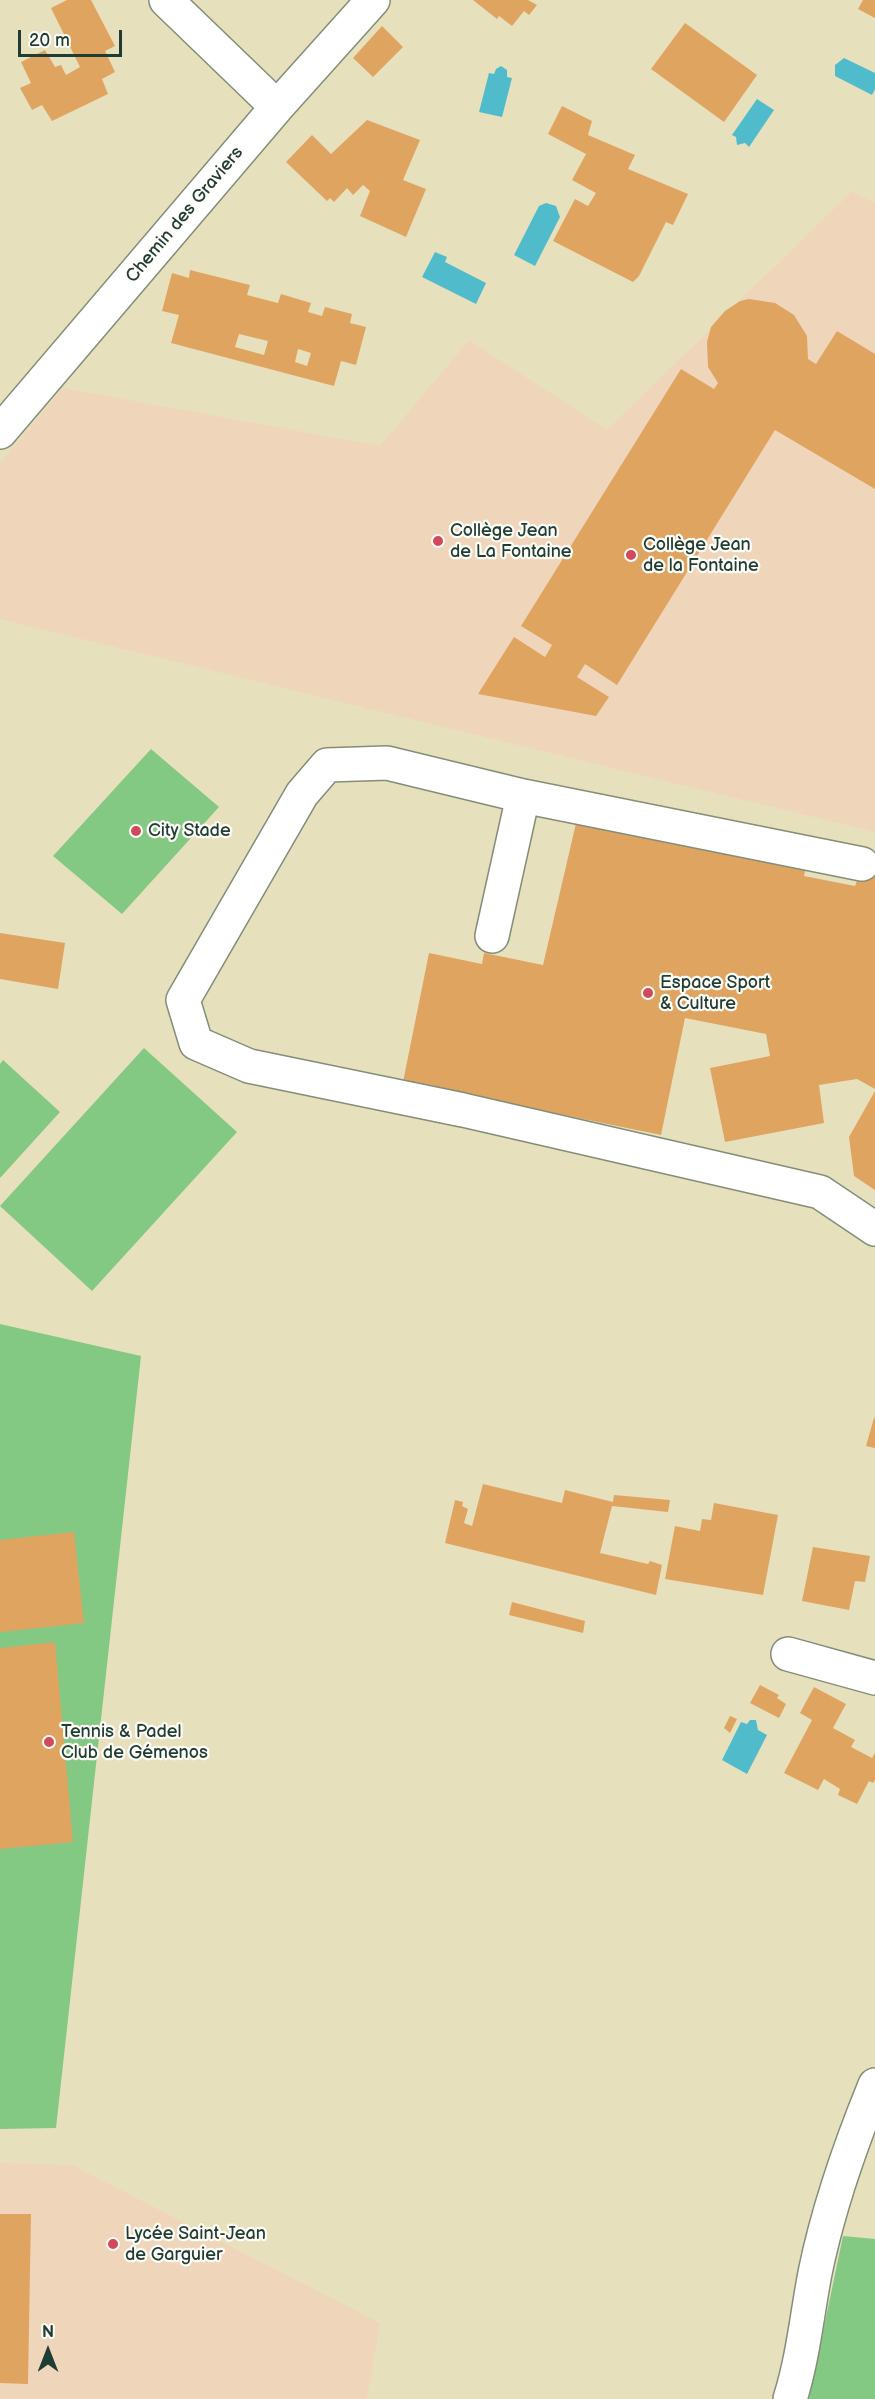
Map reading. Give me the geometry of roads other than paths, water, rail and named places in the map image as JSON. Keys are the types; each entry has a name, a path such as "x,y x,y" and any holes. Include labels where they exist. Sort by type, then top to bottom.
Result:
{"street":[{"path":"166,0 277,107"},
{"name":"Chemin des Graviers","path":"0,432 277,107 372,0"},
{"path":"862,864 523,796 387,763 327,765 302,794 183,1000 196,1043 249,1066 463,1110 820,1192 875,1229"},
{"path":"492,936 523,796"},
{"path":"788,1654 875,1678"},
{"path":"790,2399 799,2371 821,2250 848,2151 875,2085"}],"water":[{"path":"844,58 875,73 875,89 872,95 835,76 835,65"},
{"path":"501,66 507,70 507,77 512,78 502,117 479,112 489,73 494,74"},
{"path":"757,99 774,110 749,147 745,143 737,145 736,137 732,135"},
{"path":"546,203 556,206 560,217 535,266 514,255 539,206"},
{"path":"435,252 447,257 445,262 486,283 476,304 422,277"},
{"path":"750,1720 756,1720 758,1730 767,1735 747,1774 722,1760 741,1722 747,1724"}],"place":[{"name":"Collège Jean de La Fontaine","path":"438,541"},
{"name":"Collège Jean de la Fontaine","path":"631,555"},
{"name":"City Stade","path":"136,831"},
{"name":"Espace Sport & Culture","path":"648,993"},
{"name":"Tennis & Padel Club de Gémenos","path":"49,1742"},
{"name":"Lycée Saint-Jean de Garguier","path":"113,2244"}]}
